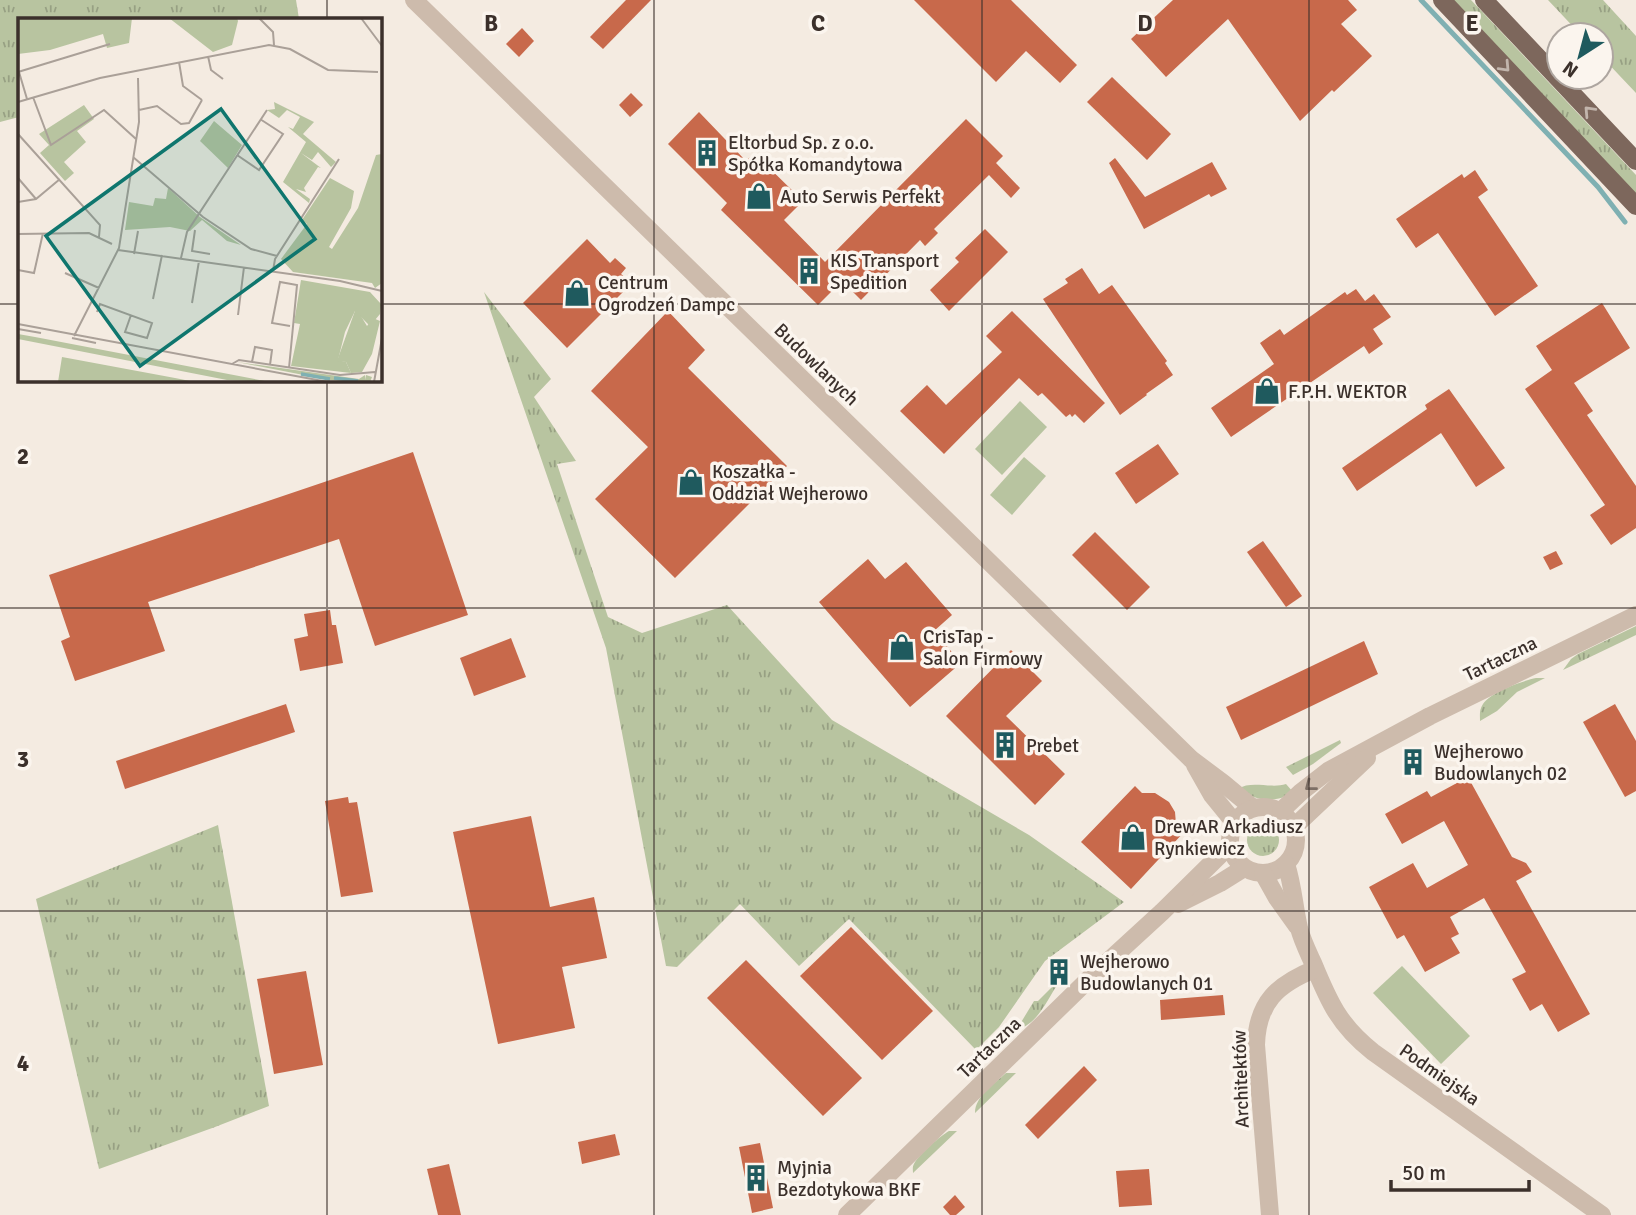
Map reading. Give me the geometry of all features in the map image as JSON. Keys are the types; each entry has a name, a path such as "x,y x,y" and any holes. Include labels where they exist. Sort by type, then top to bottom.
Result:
{"main road":[{"path":"1442,0 1636,206"},
{"path":"1484,0 1636,161"}],"street":[{"name":"Budowlanych","path":"414,0 1191,759 1253,808"},
{"name":"Tartaczna","path":"1281,811 1328,771 1458,702 1636,615"},
{"name":"Tartaczna","path":"1294,827 1385,742"},
{"name":"Budowlanych","path":"1191,759 1212,795 1234,822"},
{"path":"1267,806 1281,811 1294,827 1296,840 1293,853 1286,864 1275,871 1263,873 1244,868 1234,858 1229,846 1234,822 1242,813 1253,808 1267,806"},
{"name":"Tartaczna","path":"847,1215 1229,846"},
{"name":"Podmiejska","path":"1286,864 1299,929 1333,1009 1346,1028 1383,1060 1602,1215"},
{"name":"Tartaczna","path":"1162,912 1244,868"},
{"name":"Podmiejska","path":"1263,873 1299,929"},
{"name":"Architektów","path":"1270,1215 1256,1031 1259,1017 1274,992 1294,978 1315,969"}],"green space":[{"path":"0,0 296,0 299,18 18,18 18,117 0,122"},
{"path":"1452,0 1471,0 1545,78 1545,91 1557,91 1636,175 1636,195"},
{"path":"1548,0 1603,0 1636,36 1636,93 1615,71 1615,21 1568,21"},
{"path":"484,292 551,379 534,397 576,461 557,464 608,617 642,633 727,605 832,720 1029,835 1124,902 1045,961 999,1027 976,1050 849,919 799,966 740,904 677,967 666,966 606,648"},
{"path":"1020,401 1047,427 1002,475 975,449"},
{"path":"1024,457 1046,476 1012,515 990,495"},
{"path":"1636,626 1636,635 1563,670 1578,654"},
{"path":"1536,678 1545,678 1517,692 1497,711 1480,721 1483,704 1493,695"},
{"path":"1340,740 1341,743 1313,764 1293,775 1286,767"},
{"path":"1286,784 1293,792 1266,800 1238,789 1249,785"},
{"path":"1263,824 1274,829 1279,840 1274,851 1263,856 1252,851 1247,840 1252,829"},
{"path":"218,825 269,1106 99,1169 36,899"},
{"path":"1402,966 1470,1036 1441,1064 1373,993"},
{"path":"1057,982 1036,1017 1017,1029 1034,1001 1038,1001"},
{"path":"1006,1073 1016,1073 975,1113 978,1101"},
{"path":"949,1131 957,1131 913,1173 913,1165 918,1158"}],"building":[{"path":"626,0 651,0 603,49 590,37"},
{"path":"914,0 1011,0 1077,65 1060,83 1026,51 996,82"},
{"path":"1173,0 1348,0 1357,10 1341,24 1372,56 1300,121 1228,19 1166,77 1131,39"},
{"path":"522,28 534,41 519,57 506,44"},
{"path":"1112,77 1171,134 1147,160 1087,102"},
{"path":"631,93 643,105 630,117 619,105"},
{"path":"699,112 746,161 754,153 803,201 784,220 825,262 966,119 1003,156 996,163 1020,188 1011,198 989,175 934,229 938,233 925,246 920,240 861,300 842,281 818,305 721,210 727,203 668,144"},
{"path":"1115,158 1145,197 1212,162 1227,189 1211,197 1209,194 1144,229 1109,163"},
{"path":"1475,170 1488,190 1478,197 1538,286 1495,316 1438,233 1416,248 1396,219 1462,174 1464,178"},
{"path":"985,229 1008,252 949,311 930,290 959,262 955,258"},
{"name":"Centrum Ogrodzeń Dampc","path":"587,239 610,263 615,258 626,268 621,274 632,283 567,348 523,303"},
{"path":"1082,268 1099,294 1112,285 1167,361 1165,363 1173,375 1120,415 1043,299 1068,283 1065,279"},
{"path":"1356,289 1365,301 1374,294 1391,317 1373,329 1383,344 1369,354 1364,346 1231,437 1211,408 1274,364 1260,343 1280,329 1284,335 1345,292 1347,295"},
{"path":"1602,303 1630,348 1574,383 1593,411 1587,415 1636,486 1636,528 1611,545 1590,515 1605,505 1525,389 1552,370 1536,346"},
{"name":"Koszałka - Oddział Wejherowo","path":"668,311 705,350 688,368 787,466 675,578 595,499 648,447 591,391"},
{"path":"1012,311 1105,403 1084,423 1075,414 1066,417 1042,393 1038,396 1019,378 944,454 900,411 927,385 946,405 1002,352 986,336"},
{"path":"1449,389 1505,468 1476,487 1441,433 1357,491 1342,468 1427,409 1425,405"},
{"path":"1158,444 1179,474 1136,504 1115,473"},
{"path":"413,452 468,615 375,646 339,539 148,602 165,651 75,681 61,641 70,637 49,575"},
{"path":"1095,532 1150,587 1127,610 1072,555"},
{"path":"1263,541 1302,596 1286,607 1247,552"},
{"path":"1556,551 1563,564 1550,570 1543,557"},
{"name":"CrisTap - Salon Firmowy","path":"868,559 885,579 906,562 952,615 934,631 961,663 910,707 819,602"},
{"path":"330,610 332,625 336,625 343,663 300,671 294,639 308,636 304,614"},
{"path":"511,638 526,677 474,696 460,658"},
{"path":"1364,641 1378,674 1241,740 1226,707"},
{"name":"Prebet","path":"1011,650 1042,681 1006,716 1065,774 1035,805 946,716"},
{"path":"286,704 295,732 125,789 116,761"},
{"path":"1615,704 1636,741 1636,791 1625,797 1583,722"},
{"path":"1468,777 1512,857 1526,863 1532,872 1516,881 1590,1014 1558,1032 1542,1004 1530,1011 1512,979 1526,972 1484,898 1450,917 1459,934 1451,938 1460,953 1425,972 1404,935 1397,939 1369,887 1413,863 1427,888 1468,865 1444,821 1402,844 1385,814 1427,791 1431,797"},
{"name":"DrewAR Arkadiusz Rynkiewicz","path":"1135,786 1142,793 1155,793 1169,802 1175,812 1176,824 1185,831 1131,889 1081,842"},
{"path":"348,797 349,803 357,802 373,892 341,897 325,801"},
{"path":"531,816 550,907 594,897 607,958 562,967 575,1028 498,1044 453,832"},
{"path":"851,927 933,1011 882,1060 800,976"},
{"path":"746,960 862,1078 823,1116 707,998"},
{"path":"306,971 323,1065 274,1074 257,979"},
{"path":"1223,995 1225,1015 1161,1020 1160,1000"},
{"path":"1084,1066 1097,1080 1038,1139 1025,1125"},
{"path":"615,1134 620,1155 582,1164 578,1142"},
{"name":"Myjnia Bezdotykowa BKF","path":"760,1143 773,1208 752,1213 739,1147"},
{"path":"449,1164 461,1215 438,1215 427,1169"},
{"path":"1149,1169 1152,1205 1119,1207 1116,1171"},
{"path":"955,1195 965,1207 956,1215 950,1215 943,1207"}],"waterway":[{"path":"1421,0 1598,187 1625,222"}],"place":[{"name":"Eltorbud Sp. z o.o. Spółka Komandytowa","path":"707,153"},
{"name":"Auto Serwis Perfekt","path":"759,196"},
{"name":"KIS Transport Spedition","path":"809,271"},
{"name":"Centrum Ogrodzeń Dampc","path":"577,293"},
{"name":"F.P.H. WEKTOR","path":"1267,391"},
{"name":"Koszałka - Oddział Wejherowo","path":"691,482"},
{"name":"CrisTap - Salon Firmowy","path":"902,647"},
{"name":"Prebet","path":"1005,745"},
{"name":"Wejherowo Budowlanych 02","path":"1413,762"},
{"name":"DrewAR Arkadiusz Rynkiewicz","path":"1133,837"},
{"name":"Wejherowo Budowlanych 01","path":"1059,972"},
{"name":"Myjnia Bezdotykowa BKF","path":"756,1178"}]}
